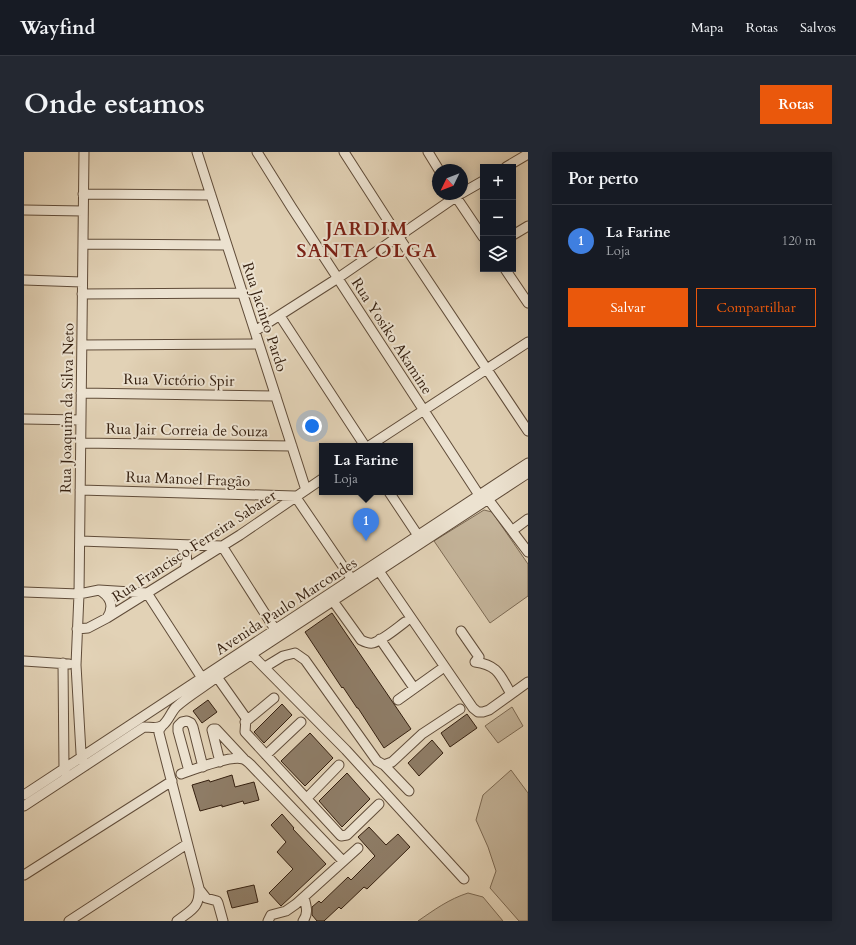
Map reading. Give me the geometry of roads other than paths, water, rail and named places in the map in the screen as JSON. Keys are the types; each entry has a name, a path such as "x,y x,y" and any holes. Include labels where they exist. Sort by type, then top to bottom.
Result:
{"street":[{"name":"Rua Joaquim da Silva Neto","path":"83,762 76,664 80,541 84,152"},
{"name":"Rua Jacinto Pardo","path":"197,152 306,490"},
{"name":"Rua Yosiko Akamine","path":"257,152 479,495"},
{"path":"344,152 528,431"},
{"path":"428,152 436,164"},
{"path":"511,164 528,154"},
{"path":"468,189 480,183"},
{"path":"83,194 211,195"},
{"path":"255,331 338,278 449,200"},
{"path":"461,200 482,236"},
{"path":"24,210 83,212"},
{"path":"516,233 528,226"},
{"path":"83,244 227,245"},
{"path":"507,272 528,303"},
{"path":"24,280 82,282"},
{"path":"82,294 242,293"},
{"path":"280,316 363,443"},
{"path":"374,443 528,342"},
{"path":"82,345 259,344"},
{"name":"Rua Victório Spir","path":"81,393 276,396"},
{"path":"24,419 81,420"},
{"name":"Rua Jair Correia de Souza","path":"81,442 292,446"},
{"name":"Avenida Paulo Marcondes","path":"83,762 156,709 202,678 333,601 354,583 379,571 479,495 528,463"},
{"name":"Avenida Paulo Marcondes","path":"24,806 66,773 83,762 144,727 158,727 166,721 177,707 278,633 420,539 528,472"},
{"name":"Rua Francisco Ferreira Sabater","path":"77,629 88,628 107,618 240,535 319,481"},
{"name":"Rua Manoel Fragão","path":"80,490 295,496"},
{"path":"390,495 420,539"},
{"path":"479,495 488,498 528,552"},
{"path":"295,496 354,583"},
{"path":"513,530 528,519"},
{"path":"80,541 180,546 222,546 278,633"},
{"path":"180,546 185,551 187,556 188,561 185,569"},
{"path":"379,571 473,708 478,712 489,710 528,682"},
{"path":"99,590 106,594 109,598 111,611 107,618"},
{"path":"24,592 79,594 99,590 147,593 202,678"},
{"path":"333,601 361,640 368,643 373,643 405,622"},
{"path":"461,631 479,657 475,662 483,663 496,669 511,694"},
{"path":"380,639 414,688"},
{"path":"265,668 283,656 295,653 305,660 377,761 384,765 409,791"},
{"path":"251,654 346,750 464,879"},
{"path":"24,660 76,664"},
{"path":"63,663 66,773"},
{"path":"398,700 440,670"},
{"path":"217,677 246,718 245,732 341,836 347,835 379,804"},
{"path":"246,722 274,698"},
{"path":"170,714 165,706 156,709 149,715 148,720 150,724 158,727 159,730 199,888 198,904 177,921"},
{"path":"384,765 392,762 422,734 460,709"},
{"path":"203,767 193,726 187,721 182,722 178,726 178,731 185,772 203,767 234,758 244,759"},
{"path":"266,755 301,722"},
{"path":"220,762 213,729 216,729 343,861"},
{"path":"307,798 339,765"},
{"name":"Avenida Paulo Marcondes","path":"24,795 66,773"},
{"path":"24,875 172,781"},
{"path":"69,921 187,844"},
{"path":"268,921 271,915 286,911 304,897 358,848"},
{"path":"199,888 206,898 217,901 223,921"},
{"path":"302,921 306,918 307,910 304,897"}],"place":[{"name":"La Farine","path":"366,541"}],"district":[{"name":"JARDIM SANTA OLGA","path":"367,239"}]}
